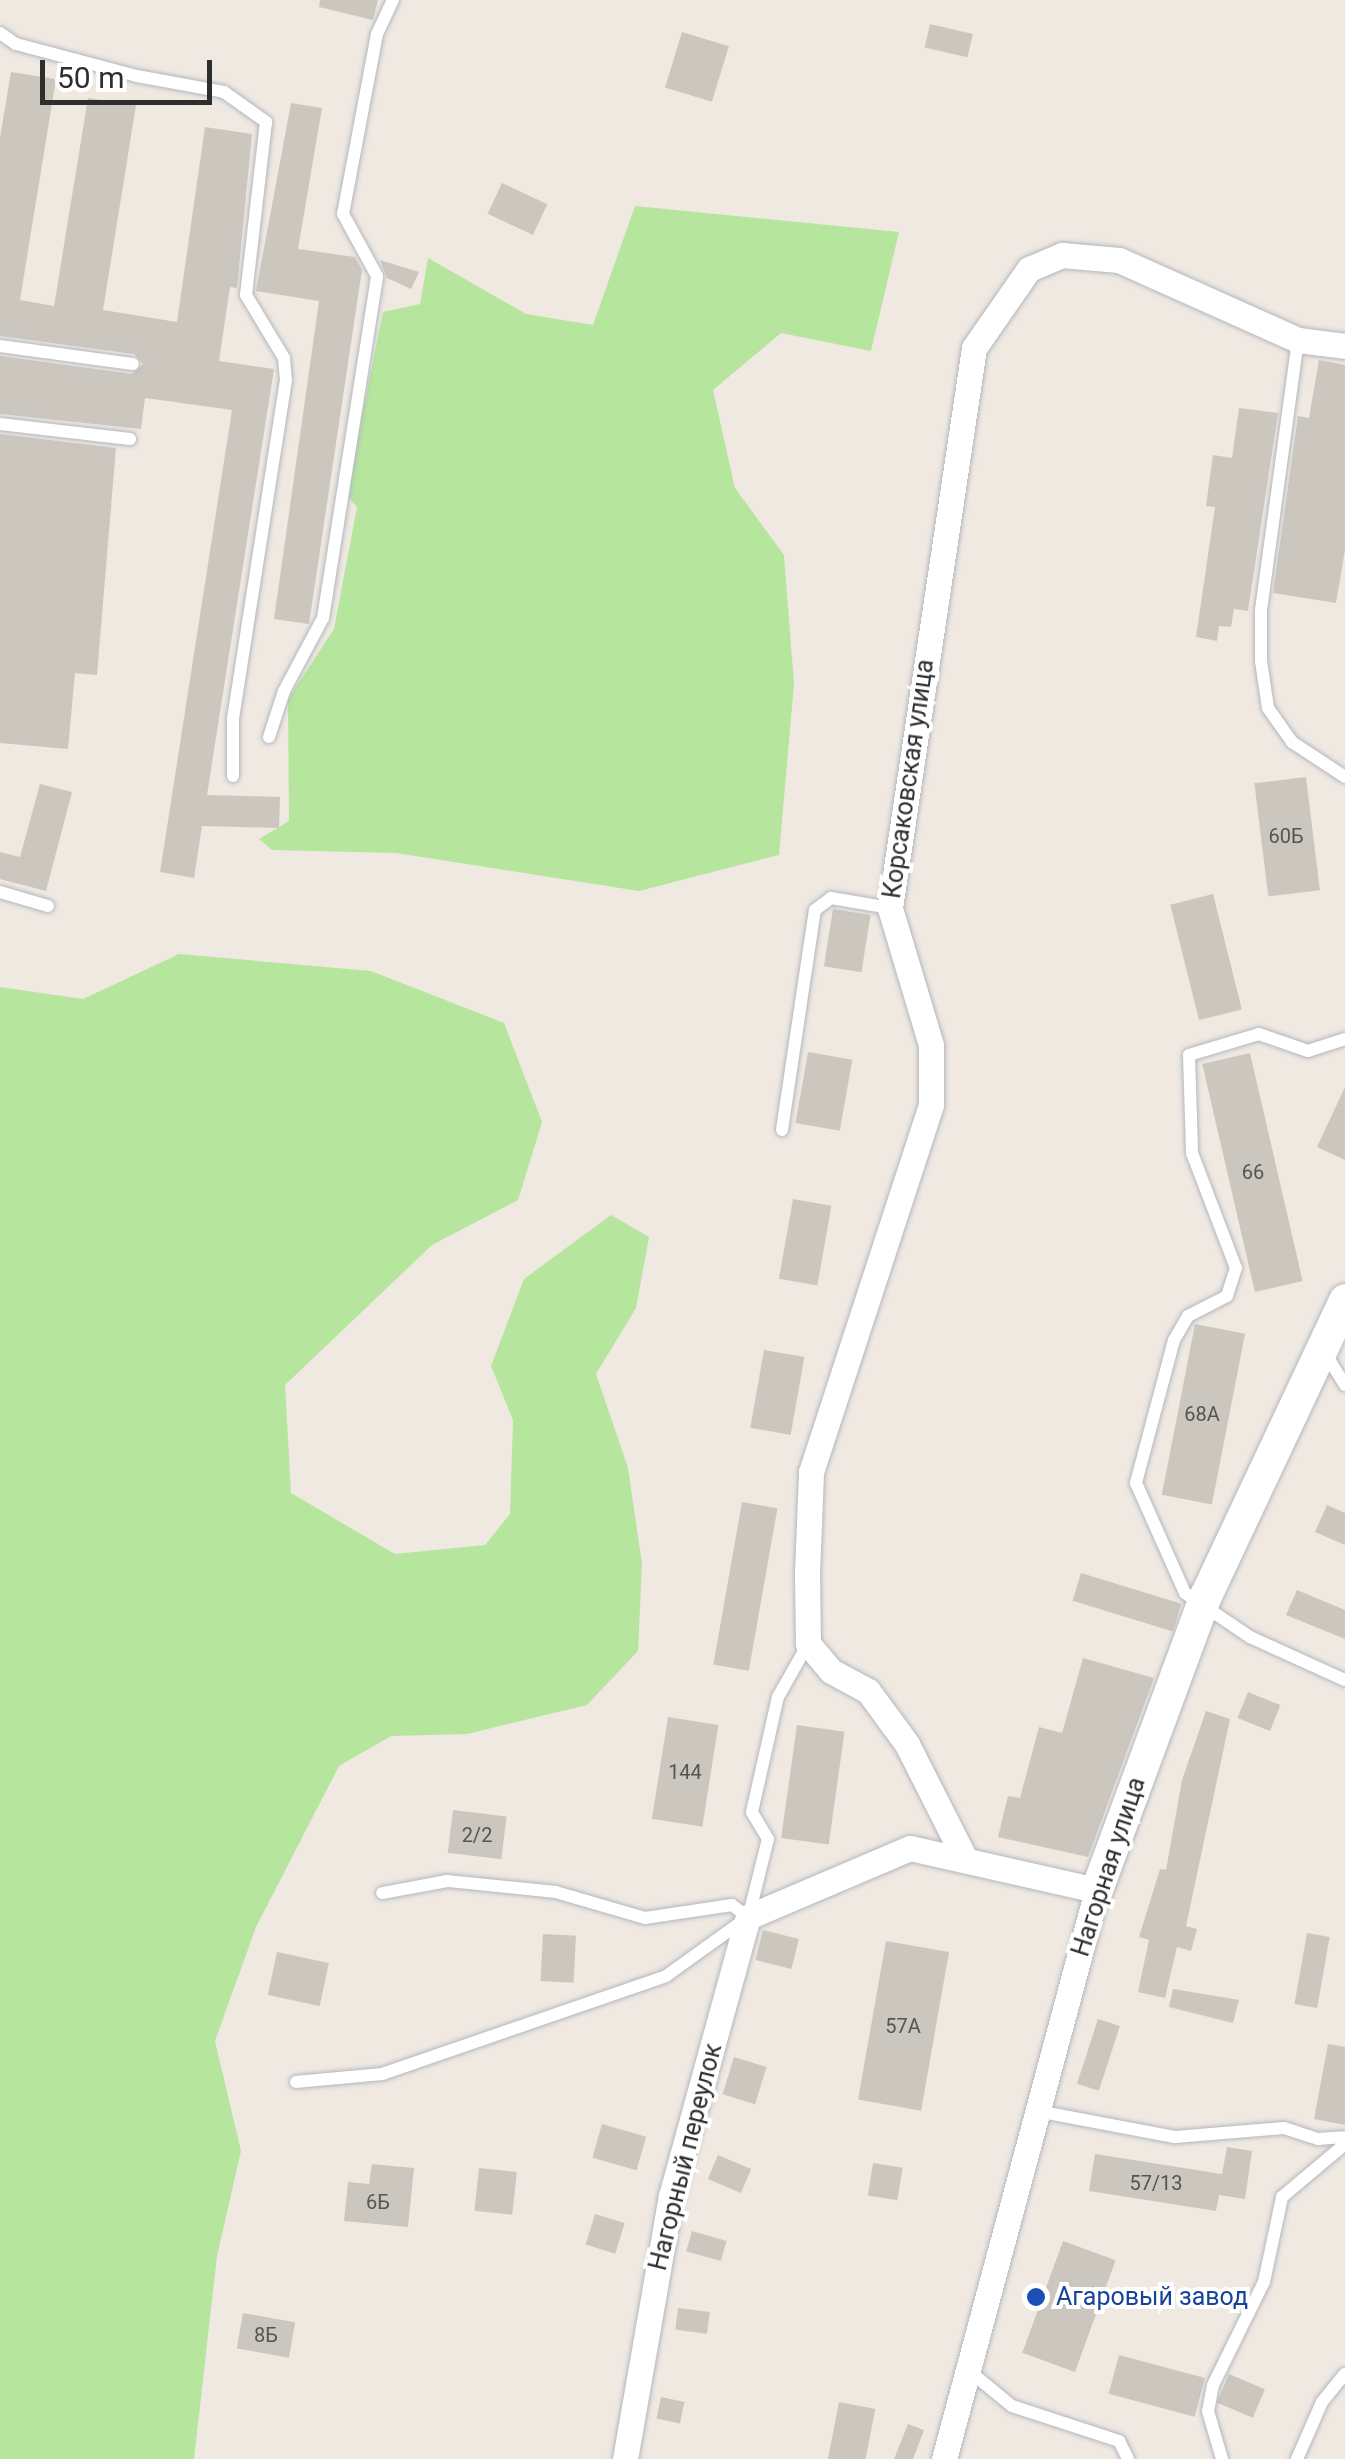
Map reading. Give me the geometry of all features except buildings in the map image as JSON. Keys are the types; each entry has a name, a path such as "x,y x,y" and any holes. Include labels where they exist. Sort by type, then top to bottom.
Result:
{"street":[{"name":"Корсаковская улица","path":"808,1644 811,1472 931,1104 931,1045 890,908 974,348 1029,269 1062,255 1119,260 1298,340"},
{"path":"1298,340 1345,346"},
{"name":"Нагорная улица","path":"944,2459 1097,1890 1202,1606 1345,1300"},
{"path":"808,1644 831,1672 868,1691 898,1730 963,1855"},
{"path":"748,1917 910,1848 963,1855 1097,1890"},
{"name":"Нагорный переулок","path":"625,2459 671,2196 748,1917"}],"lane":[{"path":"270,737 284,691 323,618 376,276 343,214 377,34 393,0"},
{"path":"0,33 16,44 137,76 224,92 266,122 246,295 284,358 286,380 233,720 233,776"},
{"path":"1298,340 1260,610 1261,661 1268,708 1292,742 1345,777"},
{"path":"0,346 133,364"},
{"path":"0,424 130,439"},
{"path":"0,892 48,906"},
{"path":"782,1130 815,910 831,898 890,908"},
{"path":"1345,1039 1308,1051 1259,1034 1189,1055 1192,1153 1236,1268 1227,1296 1188,1316 1174,1340 1136,1483 1185,1593 1250,1637 1345,1680"},
{"path":"1322,1348 1345,1385"},
{"path":"296,2082 382,2074 666,1976 748,1917 768,1840 752,1812 778,1697 808,1644"},
{"path":"382,1893 447,1881 556,1892 645,1918 732,1904 748,1917"},
{"path":"1038,2111 1176,2138 1284,2128 1318,2139 1345,2140"},
{"path":"1222,2459 1211,2438 1213,2385 1264,2282 1282,2197 1345,2140"},
{"path":"968,2370 1012,2406 1119,2440 1128,2459"},
{"path":"1296,2459 1322,2402 1345,2374"}],"green space":[{"path":"635,206 899,232 871,351 781,333 713,390 735,488 784,555 794,684 779,855 639,891 396,853 272,850 259,839 289,821 288,699 334,629 357,507 346,495 383,312 420,304 428,258 526,314 593,325"},
{"path":"179,954 371,971 504,1023 542,1122 518,1200 432,1245 285,1385 291,1493 395,1554 485,1545 510,1514 513,1420 491,1366 524,1279 611,1215 649,1237 636,1308 596,1374 628,1468 642,1564 638,1651 587,1705 467,1734 391,1736 339,1766 256,1927 215,2041 241,2151 217,2256 194,2459 0,2459 0,987 83,999"}],"place":[{"name":"Агаровый завод","path":"1036,2297"}]}
